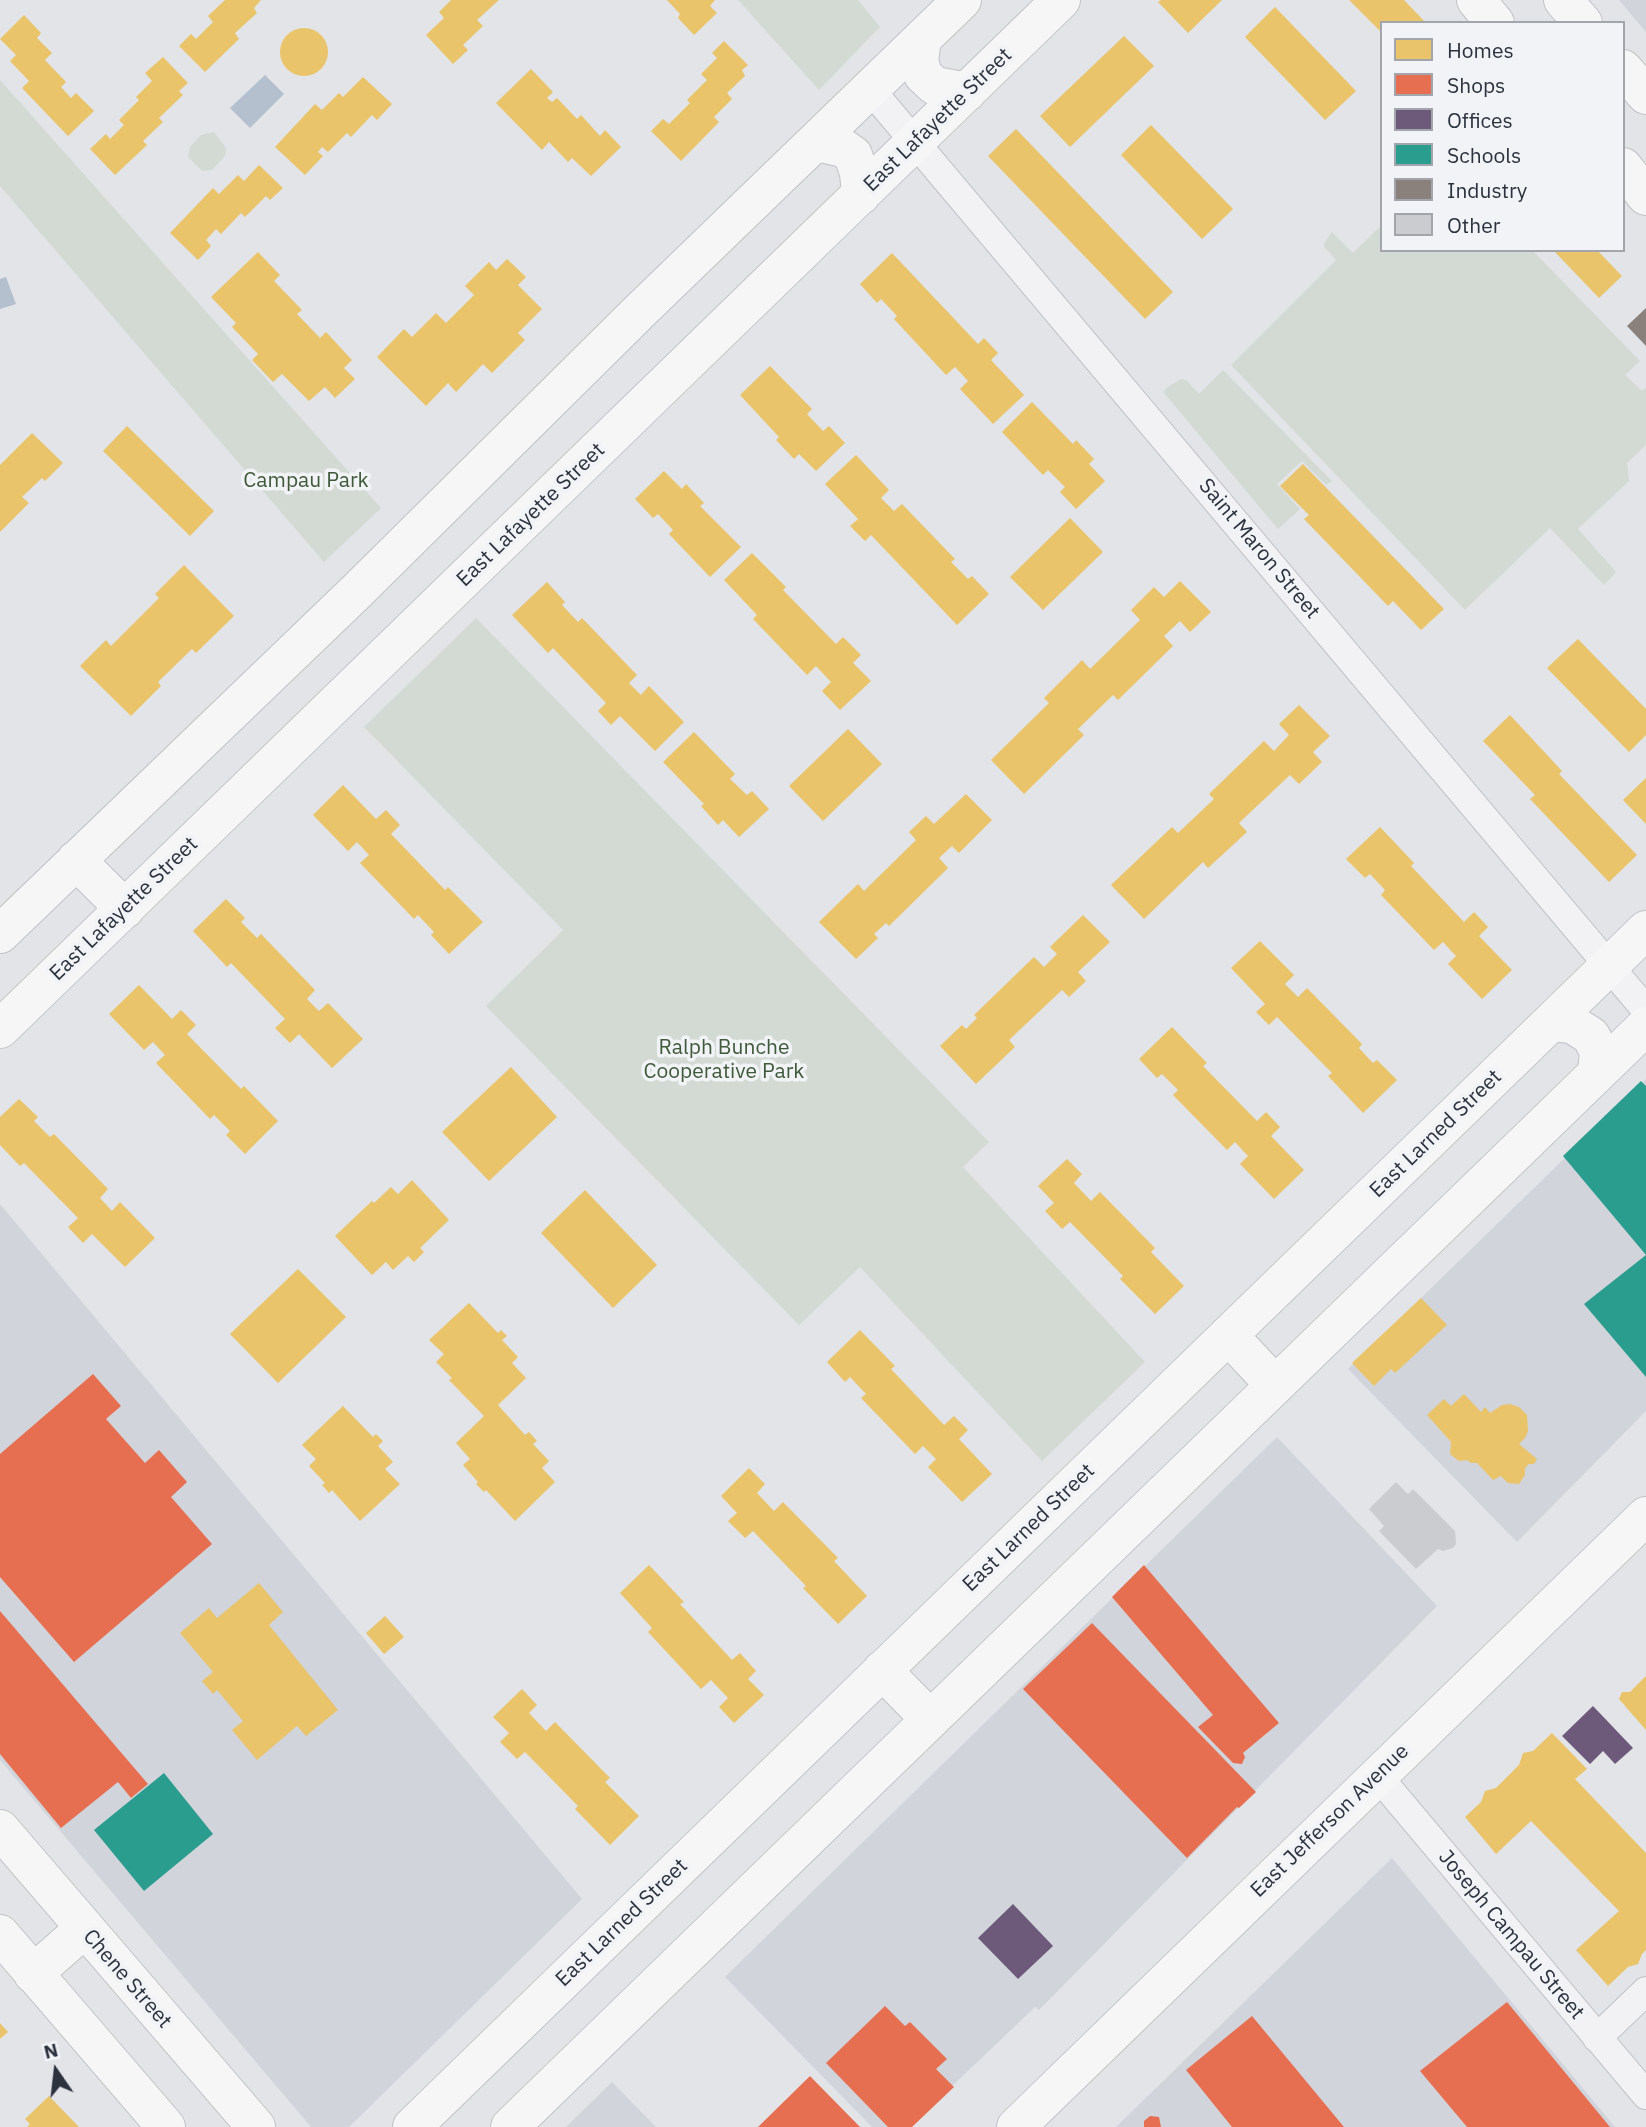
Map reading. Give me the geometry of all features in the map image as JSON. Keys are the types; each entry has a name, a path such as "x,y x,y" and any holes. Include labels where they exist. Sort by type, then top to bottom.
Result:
{"street":[{"path":"0,934 355,593 631,320 962,0"},
{"name":"East Lafayette Street","path":"0,1029 1062,0"},
{"path":"1476,0 1493,21"},
{"path":"1563,0 1581,21"},
{"path":"922,39 919,61 923,75 935,86 967,92"},
{"path":"1625,71 1646,95"},
{"name":"Saint Maron Street","path":"870,89 1646,1010"},
{"path":"816,142 843,148 853,155 859,173 861,195"},
{"path":"76,860 125,909"},
{"name":"East Larned Street","path":"412,2127 1646,930"},
{"path":"1551,1021 1572,1024 1591,1036 1599,1052 1597,1072"},
{"path":"510,2127 1646,1026"},
{"path":"1228,1335 1275,1385"},
{"name":"East Jefferson Avenue","path":"1016,2127 1646,1516"},
{"path":"882,1670 930,1719"},
{"name":"Joseph Campau Street","path":"1377,1775 1646,2095"},
{"name":"Chene Street","path":"0,1829 256,2127"},
{"path":"33,1974 84,1929"},
{"path":"0,1934 166,2127"},
{"path":"1597,2038 1646,1991"}],"shaded area":[{"path":"1619,0 1646,0 1646,32"},
{"path":"1646,1079 1646,1411 1517,1542 1348,1369"},
{"path":"0,1204 582,1899 349,2127 311,2127 0,1760"},
{"path":"1277,1437 1437,1606 1039,2010 1035,2007 909,2127 872,2127 725,1977"},
{"path":"1392,1858 1615,2127 1116,2127"},
{"path":"612,2082 656,2127 566,2127"}],"green space":[{"path":"738,0 858,0 880,27 819,90"},
{"name":"Campau Park","path":"0,80 381,508 324,562 0,186"},
{"path":"214,132 226,148 225,156 212,170 202,171 188,157 190,147 201,135"},
{"path":"1380,227 1380,252 1534,252 1640,361 1625,375 1642,391 1646,388 1646,445 1627,463 1629,481 1578,529 1616,572 1604,585 1550,528 1465,610 1231,365 1336,260 1324,243 1332,232 1353,253"},
{"path":"1223,370 1332,481 1326,485 1302,461 1277,484 1300,509 1278,529 1164,393 1165,389 1181,379 1186,380 1199,394"},
{"name":"Ralph Bunche Cooperative Park","path":"476,618 989,1142 963,1167 1145,1362 1042,1461 860,1267 799,1325 486,1006 563,930 364,727"}],"water":[{"path":"265,75 284,94 250,128 230,108"},
{"path":"6,277 16,304 0,309 0,279"}],"building: Homes":[{"path":"225,0 261,0 254,8 257,13 235,33 239,39 205,72 179,46 191,34 196,39 213,22 208,16"},
{"path":"451,0 499,0 477,20 483,26 463,45 468,50 453,64 426,35 444,18 439,12"},
{"path":"667,0 715,0 710,6 717,13 694,35 678,18 680,14"},
{"path":"1222,0 1188,33 1158,2"},
{"path":"1349,0 1404,0 1424,21 1380,21 1380,31"},
{"path":"1275,7 1356,91 1325,120 1245,37"},
{"path":"24,15 41,33 37,38 52,53 45,60 66,82 61,87 71,98 76,93 94,111 68,136 22,88 29,81 10,61 16,55 0,39"},
{"path":"304,28 321,35 328,52 321,69 304,76 287,69 280,52 287,35"},
{"path":"1124,36 1154,66 1070,147 1040,116"},
{"path":"724,41 748,65 742,70 745,76 727,93 732,99 714,117 719,122 681,161 651,131 663,119 669,124 690,103 687,100 707,80 701,74 717,58 712,53"},
{"path":"163,57 188,83 179,91 183,95 159,118 163,122 143,141 147,145 115,175 90,149 106,134 110,139 124,125 119,120 139,100 136,97 152,81 145,73"},
{"path":"531,69 553,92 547,98 552,102 557,98 577,119 581,115 600,136 605,130 621,147 591,176 572,158 568,162 549,142 542,150 496,103"},
{"path":"363,77 392,104 377,120 372,115 351,137 347,133 328,152 322,147 318,152 323,156 305,175 275,147 315,104 322,110 339,93 343,97"},
{"path":"1151,125 1233,209 1202,239 1121,155"},
{"path":"1016,129 1173,292 1145,319 988,156"},
{"path":"259,165 283,188 270,200 266,196 245,217 241,213 221,234 216,229 206,240 211,246 198,260 170,233 213,188 219,194 238,175 244,181"},
{"path":"258,252 280,275 274,281 302,310 297,314 320,338 326,332 352,360 344,368 355,379 335,398 325,387 309,401 282,374 273,382 252,360 258,354 232,327 236,323 211,297"},
{"path":"1555,252 1599,252 1622,276 1599,298"},
{"path":"892,253 978,344 984,338 998,353 991,360 1024,395 993,424 960,389 968,381 955,367 946,375 894,319 897,316 881,299 877,303 860,284"},
{"path":"507,259 526,277 518,285 542,309 518,333 525,340 492,373 483,364 456,392 448,383 426,406 377,357 404,329 412,337 436,313 446,323 474,295 465,286 489,262 496,270"},
{"path":"770,366 812,409 807,414 823,431 829,426 845,443 816,471 799,454 794,459 776,440 779,437 740,395"},
{"path":"1032,402 1073,444 1076,440 1094,459 1089,464 1105,481 1076,509 1060,492 1065,487 1048,470 1043,475 1002,432"},
{"path":"127,426 214,511 190,536 103,451"},
{"path":"32,433 63,463 45,481 42,478 22,497 29,503 0,532 0,465"},
{"path":"856,455 889,490 881,498 894,511 902,504 955,559 951,562 968,579 972,576 989,594 957,625 871,535 865,541 850,526 858,519 825,484"},
{"path":"1303,464 1444,609 1421,630 1393,601 1388,606 1304,519 1309,515 1280,486"},
{"path":"664,471 682,489 686,484 704,503 700,506 741,547 710,577 669,534 673,530 658,514 653,518 635,499"},
{"path":"1070,518 1103,552 1043,610 1010,577"},
{"path":"752,553 786,587 783,590 836,644 843,637 861,655 853,663 871,681 840,710 822,691 831,682 816,666 807,675 753,619 757,615 724,580"},
{"path":"184,565 234,616 196,653 192,649 158,682 161,686 131,716 80,666 106,640 111,646 159,598 155,594"},
{"path":"1180,581 1211,612 1190,632 1180,621 1164,636 1173,646 1118,700 1113,695 1078,729 1084,735 1024,794 991,760 1049,703 1044,698 1082,660 1090,669 1140,620 1131,610 1154,587 1164,597"},
{"path":"547,582 565,602 562,605 578,622 582,618 637,675 629,683 641,695 649,686 684,722 655,751 620,716 611,725 598,711 606,703 553,648 548,653 512,615"},
{"path":"1578,639 1646,709 1646,735 1629,752 1547,668"},
{"path":"1299,705 1330,736 1313,752 1322,762 1299,784 1290,775 1239,823 1247,832 1208,868 1203,862 1144,919 1111,885 1172,827 1178,833 1214,799 1209,794 1264,741 1274,751 1289,735 1279,724"},
{"path":"1510,715 1562,771 1559,774 1637,855 1609,882 1530,799 1535,795 1483,741"},
{"path":"848,729 882,764 823,821 789,786"},
{"path":"694,732 735,774 730,779 747,795 752,791 769,809 739,837 723,820 718,825 701,806 704,804 663,762"},
{"path":"1646,778 1646,824 1623,800"},
{"path":"343,785 376,819 386,810 400,825 391,834 445,890 448,887 483,922 449,954 431,935 434,932 418,915 414,919 360,863 369,855 357,842 348,851 313,815"},
{"path":"966,794 992,820 959,853 952,846 939,858 948,868 889,926 886,923 874,934 878,938 856,959 819,922 858,884 864,891 916,840 909,832 926,816 934,824"},
{"path":"1380,827 1414,863 1411,866 1464,922 1474,912 1488,927 1479,936 1512,970 1482,999 1448,964 1456,956 1443,942 1434,950 1381,895 1385,890 1370,874 1365,878 1346,859"},
{"path":"226,899 245,918 241,922 257,938 261,934 315,990 307,999 319,1011 328,1003 363,1039 332,1068 299,1034 290,1043 275,1028 285,1019 231,963 227,967 193,931"},
{"path":"1083,915 1110,942 1078,972 1086,981 1069,997 1062,990 1009,1040 1015,1047 976,1084 940,1046 962,1025 966,1029 977,1018 974,1015 1034,957 1044,967 1057,954 1050,947"},
{"path":"1260,941 1294,975 1285,984 1298,997 1307,988 1362,1044 1359,1048 1373,1063 1377,1060 1397,1080 1363,1113 1328,1076 1332,1073 1277,1017 1269,1025 1256,1012 1265,1004 1231,968"},
{"path":"139,985 172,1019 181,1010 196,1025 187,1034 241,1089 244,1086 278,1121 245,1154 226,1135 230,1131 214,1115 210,1119 156,1063 165,1055 153,1042 144,1050 109,1014"},
{"path":"1172,1027 1207,1063 1203,1066 1257,1121 1266,1112 1280,1127 1271,1136 1304,1170 1274,1199 1240,1164 1248,1156 1235,1142 1227,1150 1173,1095 1178,1090 1162,1074 1157,1078 1139,1059"},
{"path":"511,1067 557,1117 489,1181 442,1132"},
{"path":"19,1099 38,1117 34,1121 50,1137 54,1134 108,1189 100,1198 112,1211 120,1202 155,1238 125,1267 92,1234 83,1243 68,1227 78,1218 24,1163 20,1166 0,1145 0,1117"},
{"path":"1067,1159 1082,1174 1074,1183 1091,1201 1100,1192 1155,1248 1151,1252 1184,1286 1155,1314 1120,1279 1123,1276 1070,1222 1062,1229 1045,1211 1054,1203 1038,1186"},
{"path":"412,1180 449,1220 420,1248 424,1252 414,1262 408,1256 393,1270 386,1262 372,1275 335,1236 391,1187 398,1194"},
{"path":"585,1190 657,1265 613,1308 541,1233"},
{"path":"298,1269 346,1317 278,1383 230,1334"},
{"path":"1421,1298 1447,1325 1395,1373 1391,1369 1374,1386 1352,1363"},
{"path":"469,1303 498,1333 501,1330 507,1336 502,1340 518,1357 512,1363 526,1378 498,1405 525,1435 529,1432 537,1441 533,1444 549,1461 542,1468 555,1482 515,1521 486,1490 484,1492 476,1484 478,1482 463,1465 470,1459 456,1443 484,1416 449,1380 452,1378 436,1362 444,1354 429,1340"},
{"path":"860,1330 895,1366 891,1369 944,1425 954,1416 968,1430 959,1439 992,1474 962,1502 928,1467 936,1459 923,1446 915,1454 861,1398 866,1394 850,1377 845,1382 827,1362"},
{"path":"1464,1394 1481,1412 1485,1407 1490,1413 1502,1405 1510,1404 1519,1407 1527,1415 1528,1431 1519,1444 1537,1459 1534,1464 1525,1468 1525,1475 1519,1484 1508,1483 1501,1476 1493,1480 1477,1463 1459,1461 1450,1454 1451,1442 1427,1415 1444,1399 1451,1406"},
{"path":"343,1406 373,1437 376,1434 383,1441 378,1446 393,1462 385,1469 400,1484 360,1521 332,1490 329,1493 322,1485 325,1483 309,1466 316,1459 302,1445"},
{"path":"749,1468 765,1484 757,1493 774,1511 783,1502 838,1558 834,1561 867,1596 838,1624 753,1531 745,1538 728,1521 737,1513 721,1496"},
{"path":"649,1565 684,1602 680,1604 732,1660 740,1653 756,1671 748,1679 764,1695 734,1723 719,1707 728,1698 711,1680 701,1689 648,1632 652,1628 620,1593"},
{"path":"259,1583 283,1612 269,1625 338,1710 306,1736 297,1726 257,1760 232,1730 243,1721 217,1690 213,1694 202,1681 213,1672 180,1633 209,1608 217,1618"},
{"path":"385,1616 404,1637 384,1654 366,1633"},
{"path":"1646,1676 1646,1730 1619,1699 1622,1692 1630,1692"},
{"path":"522,1689 537,1705 529,1713 546,1731 555,1722 610,1778 605,1782 639,1816 610,1845 575,1809 578,1806 525,1752 517,1759 500,1742 509,1733 493,1717"},
{"path":"1552,1733 1587,1769 1575,1779 1646,1853 1646,1950 1638,1964 1628,1967 1608,1986 1576,1950 1619,1911 1531,1821 1496,1854 1465,1817 1481,1802 1485,1791 1496,1788 1519,1765 1523,1753 1533,1751"},
{"path":"0,2023 8,2032 0,2039"},
{"path":"49,2096 79,2127 27,2127 30,2124 25,2119"}],"building: Shops":[{"path":"93,1374 121,1406 106,1419 145,1463 159,1450 187,1482 171,1497 212,1544 74,1662 0,1577 0,1454"},
{"path":"1144,1565 1279,1723 1243,1753 1245,1757 1242,1764 1233,1763 1198,1727 1213,1715 1112,1597"},
{"path":"0,1611 148,1784 131,1798 118,1782 61,1828 0,1754"},
{"path":"1092,1623 1256,1792 1237,1807 1187,1858 1023,1689"},
{"path":"1507,2002 1610,2127 1467,2127 1420,2071"},
{"path":"885,2006 905,2026 910,2022 947,2059 936,2069 954,2087 912,2127 888,2127 826,2063"},
{"path":"1252,2016 1344,2127 1232,2127 1186,2070"},
{"path":"810,2076 860,2127 758,2127"},
{"path":"1150,2116 1159,2117 1161,2127 1144,2127 1144,2121"}],"building: Offices":[{"path":"1593,1706 1633,1748 1615,1764 1603,1751 1590,1764 1562,1736"},
{"path":"1013,1904 1053,1946 1018,1979 978,1938"}],"building: Schools":[{"path":"1641,1081 1646,1086 1646,1255 1563,1156"},
{"path":"1646,1255 1646,1377 1584,1304"},
{"path":"164,1773 213,1834 144,1891 94,1830"}],"building: Industry":[{"path":"1646,308 1646,346 1627,326"}],"building: Other":[{"path":"1396,1482 1408,1494 1413,1489 1455,1531 1456,1544 1453,1548 1443,1551 1438,1549 1416,1569 1379,1531 1384,1526 1369,1509"}]}
